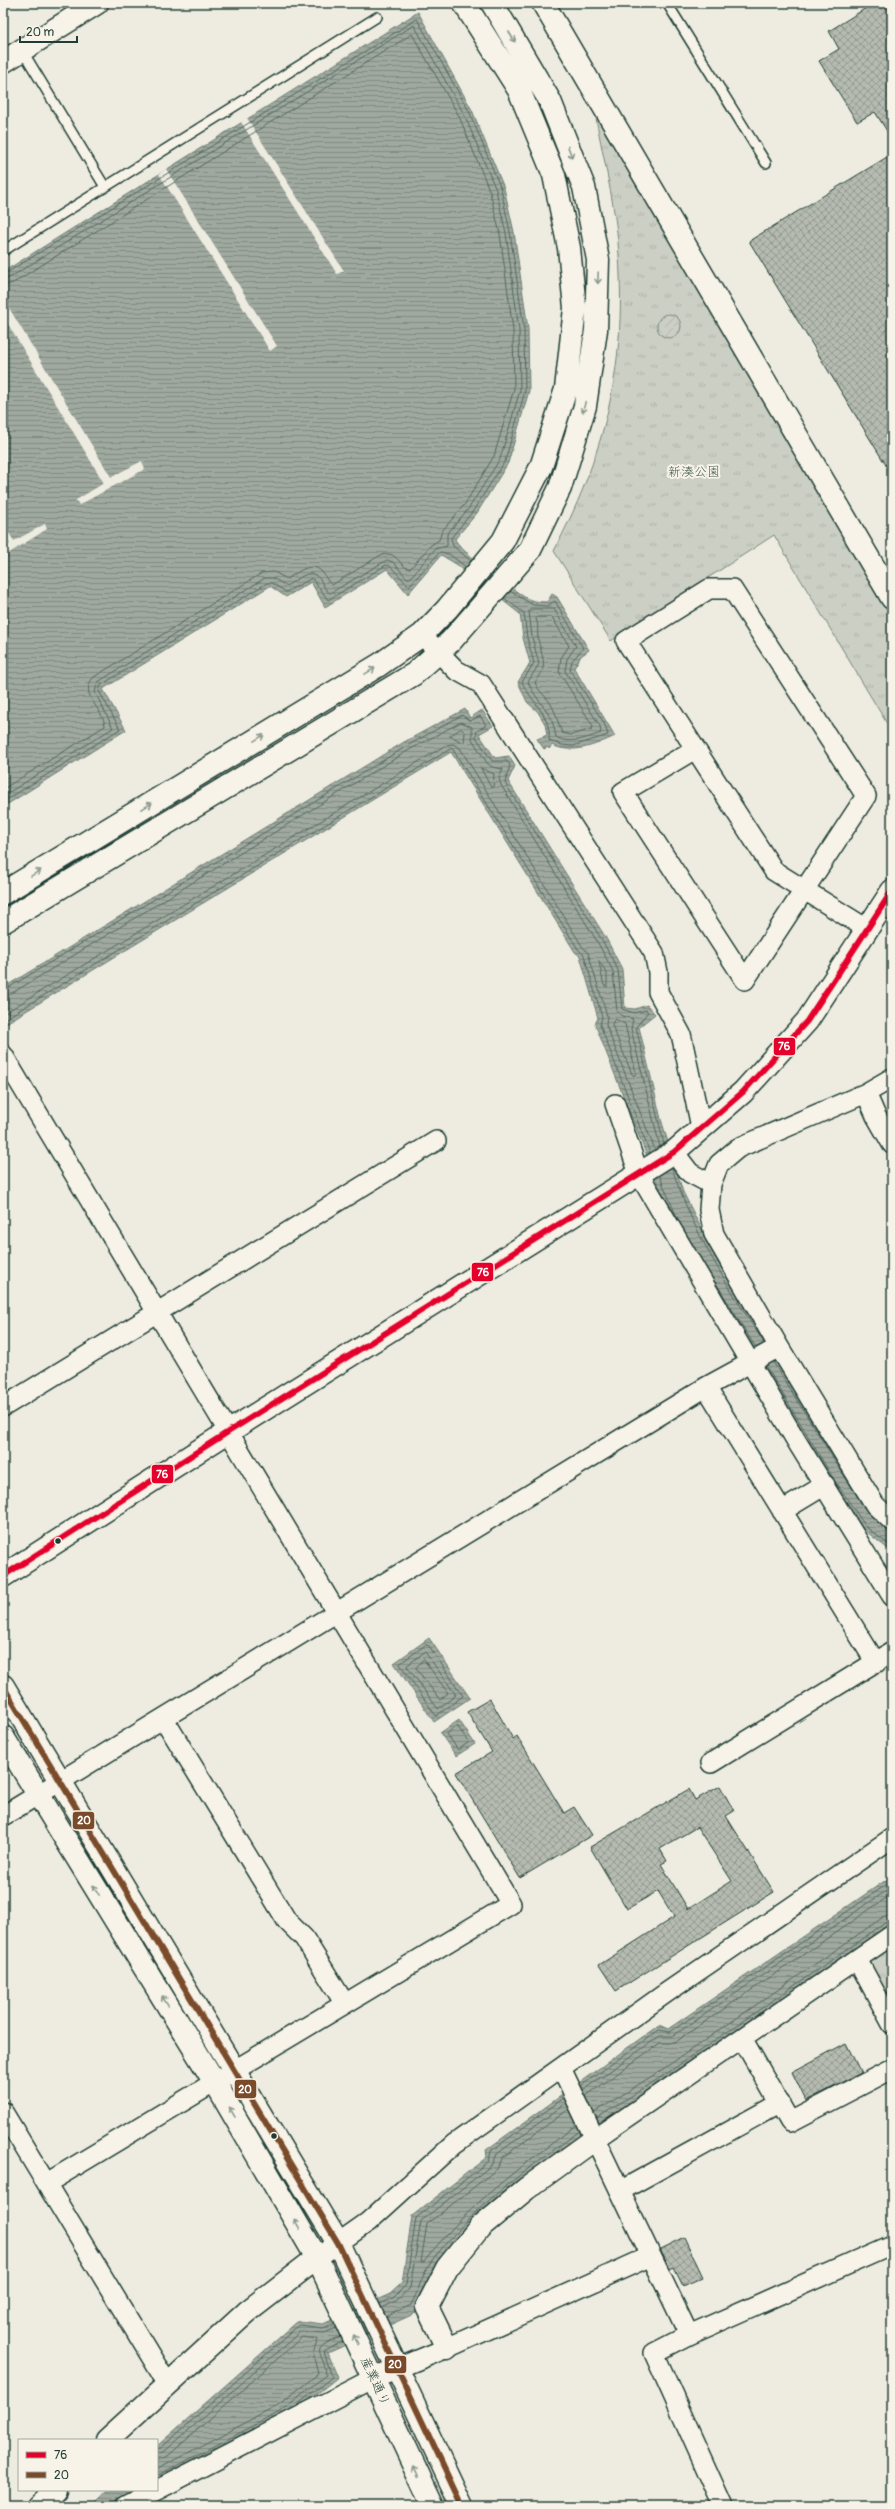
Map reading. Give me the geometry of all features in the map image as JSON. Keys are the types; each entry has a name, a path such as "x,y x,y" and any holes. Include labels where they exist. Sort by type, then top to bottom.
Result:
{"street":[{"path":"3,62 97,3"},
{"path":"3,893 379,665 422,635 447,609 503,541 540,467 566,389 575,308 569,248 554,175 519,90 464,3"},
{"path":"3,922 414,674 451,641 530,550 560,488 585,406 596,330 598,260 584,187 550,101 492,3"},
{"path":"542,3 892,598"},
{"path":"695,749 623,792 745,980 804,890 866,796 732,589 709,589 626,641 774,871 804,890 867,930"},
{"path":"422,635 456,670 481,684 654,953 658,972 658,992 681,1034 701,1127"},
{"path":"3,1576 228,1432 674,1152 743,1092 807,1021 892,891"},
{"path":"3,1055 511,1904 214,2081 47,2183"},
{"path":"892,1078 866,1093 738,1148 719,1164 711,1184 708,1210 714,1234 779,1348 875,1505 892,1521"},
{"path":"866,1093 876,1116 892,1144"},
{"path":"615,1104 639,1174 824,1485 892,1596"},
{"path":"3,1406 436,1141"},
{"path":"674,1152 690,1173 711,1184"},
{"path":"3,1816 706,1387 779,1348"},
{"path":"706,1387 876,1663"},
{"path":"782,1511 824,1485"},
{"path":"711,1763 892,1652"},
{"name":"産業通り","path":"3,1686 338,2243 462,2506"},
{"path":"164,1719 287,1921 304,1938 345,2004"},
{"name":"産業通り","path":"3,1737 214,2081 317,2258 433,2506"},
{"path":"109,2439 167,2384 247,2312 317,2258 368,2222 454,2144 566,2076 666,1993 892,1838"},
{"path":"447,2348 427,2306 437,2286 460,2250 480,2227 526,2189 595,2139 892,1935"},
{"path":"857,1959 892,2024"},
{"path":"742,2038 790,2122 892,2069"},
{"path":"566,2076 650,2256 689,2335"},
{"path":"620,2191 780,2103"},
{"path":"3,2112 167,2384"},
{"path":"723,2506 654,2353 689,2335 892,2245"},
{"path":"158,2489 374,2378 447,2348 650,2256"},
{"path":"38,2506 54,2491"},
{"path":"126,2506 155,2491"}],"lane":[{"path":"667,3 766,164"},
{"path":"3,251 377,17"},
{"path":"22,50 105,187"}],"green space":[{"name":"新湊公園","path":"595,113 892,614 892,732 774,535 611,641 554,551 589,473 602,435 611,396 617,358 620,318 620,276 617,232 610,187"},
{"path":"664,314 674,314 681,321 681,331 674,338 664,338 657,331 657,321"},
{"path":"892,1943 892,2008 869,1966 871,1958"}],"water":[{"path":"418,12 472,110 504,188 514,232 528,329 529,391 508,463 477,513 455,539 458,544 476,560 499,579 526,598 547,602 552,594 557,597 589,650 581,656 574,668 615,736 584,748 568,749 552,745 549,749 548,747 544,749 537,739 547,735 545,724 538,712 527,702 518,682 530,663 523,638 520,614 456,564 441,555 408,594 387,569 325,607 311,582 286,597 270,586 103,689 126,730 3,807 3,272"},
{"path":"465,709 470,718 482,710 493,726 479,734 495,758 509,756 515,766 508,781 606,938 622,969 625,1008 635,1009 647,1005 655,1014 639,1027 661,1119 683,1192 717,1260 876,1519 892,1533 892,1552 863,1529 831,1484 665,1202 595,1024 598,1018 580,956 575,952 451,752 3,1025 3,988 404,742"},
{"path":"429,1638 470,1698 434,1722 394,1663"},
{"path":"459,1720 475,1744 456,1756 440,1733"},
{"path":"892,1876 892,1929 484,2215 416,2313 328,2353 338,2377 283,2421 158,2485 158,2445 298,2321 323,2324 390,2294 402,2283 412,2216 487,2157 486,2150 659,2025 668,2029"},
{"path":"106,2491 148,2491 119,2506 89,2506"}],"pier":[{"path":"247,118 344,271 337,274 241,122"},
{"path":"166,169 277,346 270,351 159,174"},
{"path":"3,298 111,477 142,461 145,469 79,505 76,500 104,483 3,316"},
{"path":"3,524 14,541 45,524 47,529 3,557 3,548 10,544 3,534"}],"building":[{"path":"874,3 892,3 892,139 875,112 857,122 819,61 839,49 829,31"},
{"path":"892,154 892,475 749,241"},
{"path":"490,1699 513,1739 517,1736 564,1813 574,1807 592,1835 520,1878 456,1773 492,1752 467,1712"},
{"path":"720,1786 734,1811 726,1816 774,1892 616,1991 599,1965 674,1917 658,1891 627,1909 590,1847 689,1789 695,1800","holes":["697,1827 732,1881 688,1909 661,1864 667,1861 660,1849"]},
{"path":"846,2043 861,2073 806,2101 792,2072"},
{"path":"684,2237 703,2277 683,2286 674,2268 670,2270 660,2249"}],"transit line":[{"name":"76","path":"3,1576 228,1432 674,1152 743,1092 807,1021 892,891"},
{"name":"20","path":"3,1686 338,2243 462,2506"}]}
